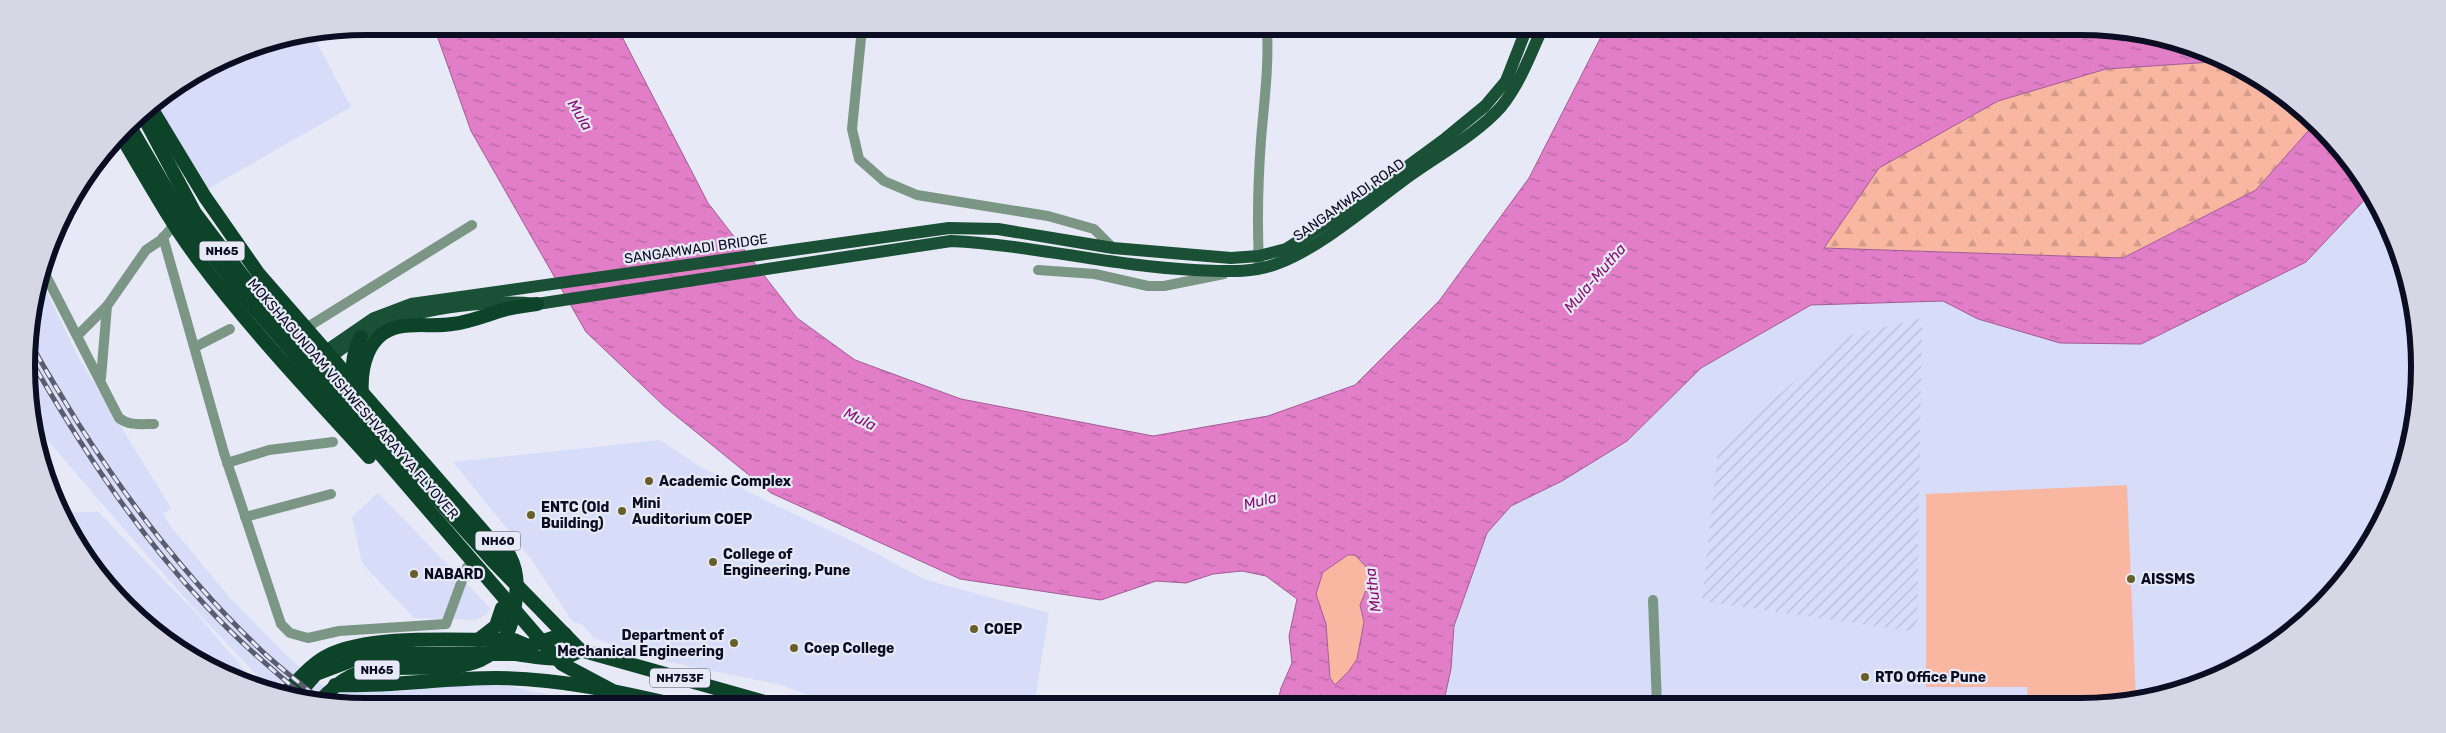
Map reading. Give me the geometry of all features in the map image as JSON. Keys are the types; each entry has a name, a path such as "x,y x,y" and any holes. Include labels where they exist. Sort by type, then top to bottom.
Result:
{"highway":[{"path":"154,113 204,197 258,273 503,554 505,572"},
{"name":"MOKSHAGUNDAM VISHWESHVARAYYA FLYOVER","path":"145,120 195,213 306,371 580,650"},
{"name":"MOKSHAGUNDAM VISHWESHVARAYYA FLYOVER","path":"133,131 180,212 208,252 490,584 562,664 611,690"},
{"name":"NH60","path":"124,141 174,225 228,297 306,371 358,444 467,567 531,645"},
{"path":"362,398 361,380 367,355 376,339 386,332 398,327 452,324 478,319 506,309 537,304"},
{"path":"352,382 355,349 361,337"},
{"name":"MOKSHAGUNDAM VISHWESHVARAYYA FLYOVER","path":"306,371 340,376 362,398 508,552 514,564 517,588 515,608 503,640 494,650 472,664 456,667 379,670 352,675 335,686 326,695"},
{"path":"478,640 493,630 502,608"},
{"path":"515,654 531,645 565,634"},
{"path":"290,689 314,670 328,655 382,642 514,640 531,645 545,658"},
{"path":"299,691 314,670 361,657 383,654 515,654 545,658 566,657 580,650"},
{"name":"NH753F","path":"580,650 751,698"},
{"name":"MOKSHAGUNDAM VISHWESHVARAYYA FLYOVER","path":"335,686 496,678 611,690 646,698"}],"main road":[{"name":"SANGAMWADI ROAD","path":"1110,262 1168,269 1235,272 1286,249 1341,214 1446,138 1485,106 1506,81 1524,35"},
{"name":"SANGAMWADI ROAD","path":"1113,248 1280,263 1323,239 1486,121 1513,90 1539,35"},
{"name":"SANGAMWADI BRIDGE","path":"306,371 378,321 411,304 949,228 998,229 1113,248"},
{"name":"SANGAMWADI BRIDGE","path":"328,354 361,337 378,321 491,303 512,301 537,304 920,244 951,241 994,243 1110,262"}],"street":[{"path":"861,35 852,129 859,159 884,181 917,195 1048,216 1094,229 1113,248"},
{"path":"1259,262 1261,139 1268,64 1267,35"},
{"path":"78,335 107,306 146,250 163,237 174,225"},
{"path":"306,328 472,225"},
{"path":"163,237 196,347 227,463 281,624 290,633 308,638 339,632 446,624 467,567"},
{"path":"1038,270 1095,274 1148,286 1164,286 1235,272"},
{"path":"47,278 101,379 119,418 125,423 154,424"},
{"path":"101,379 107,306"},
{"path":"196,347 230,329"},
{"path":"227,463 269,450 333,442"},
{"path":"245,517 331,494"},
{"path":"1653,600 1657,698"}],"shaded area":[{"path":"315,39 351,107 206,190 158,109 201,79 240,60 281,46"},
{"path":"2137,40 2165,46 2206,60 2245,79 2298,117 2329,148 2367,201 2386,240 2405,302 2411,366 2408,410 2400,452 2377,513 2355,551 2314,601 2264,642 2226,664 2186,680 2144,692 2080,698 1445,698 1451,669 1455,624 1487,533 1511,506 1562,481 1627,441 1701,368"},
{"path":"44,287 78,357 171,508 163,514 172,528 231,599 291,660 331,692 417,685 500,684 563,698 345,697 302,692 262,681 201,616 49,442 41,428 35,366 38,323"},
{"path":"1922,318 1917,632 1702,601 1718,449 1844,337"},
{"name":"College of Engineering, Pune","path":"660,440 699,466 771,503 856,543 926,580 1049,613 1035,698 816,698 781,685 630,654 593,637 583,625 572,621 529,556 453,462"},
{"path":"378,493 490,608 488,614 475,620 414,618 362,563 352,517"},
{"path":"69,512 98,512 197,614 249,676 201,654 148,616 117,585 91,551"}],"green space":[{"path":"2211,62 2264,91 2310,128 2256,190 2122,258 1823,248 1879,168 1998,101 2106,69"},
{"path":"2127,485 2136,693 2080,698 2028,698 2027,687 1926,687 1926,494"},
{"path":"1349,555 1355,555 1367,569 1369,583 1360,605 1364,622 1357,659 1349,671 1335,685 1330,678 1326,624 1316,594 1323,572"}],"water":[{"path":"437,35 621,35 708,203 797,318 855,360 961,399 1153,436 1268,416 1355,385 1439,301 1529,178 1602,35 2080,35 2144,41 2165,46 2211,62 2106,69 1998,101 1879,168 1824,248 2123,258 2256,190 2310,128 2329,148 2366,199 2306,262 2141,344 2060,343 1978,319 1943,301 1811,305 1701,368 1627,441 1562,481 1511,506 1487,533 1454,626 1451,669 1445,698 1279,698 1292,663 1289,636 1297,599 1266,576 1242,571 1213,574 1186,583 1156,581 1101,600 960,579 771,493 664,406 586,332 471,131","holes":["1348,555 1355,555 1368,569 1369,583 1360,605 1364,622 1357,659 1349,671 1335,685 1330,678 1326,624 1316,594 1323,572"]}],"railway":[{"path":"36,352 98,454 163,543 237,626 270,659 312,693"},
{"path":"35,367 88,454 132,518 180,578 231,631 298,691"}],"place":[{"name":"Academic Complex","path":"649,481"},
{"name":"Mini Auditorium COEP","path":"622,511"},
{"name":"ENTC (Old Building)","path":"531,515"},
{"name":"College of Engineering, Pune","path":"713,562"},
{"name":"NABARD","path":"414,574"},
{"name":"AISSMS","path":"2131,579"},
{"name":"COEP","path":"974,629"},
{"name":"Department of Mechanical Engineering","path":"734,643"},
{"name":"Coep College","path":"794,648"},
{"name":"RTO Office Pune","path":"1865,677"}],"water label":[{"name":"Mula","path":"580,115"},
{"name":"Mula-Mutha","path":"1595,278"},
{"name":"Mula","path":"860,419"},
{"name":"Mula","path":"1260,501"},
{"name":"Mutha","path":"1373,590"}]}
